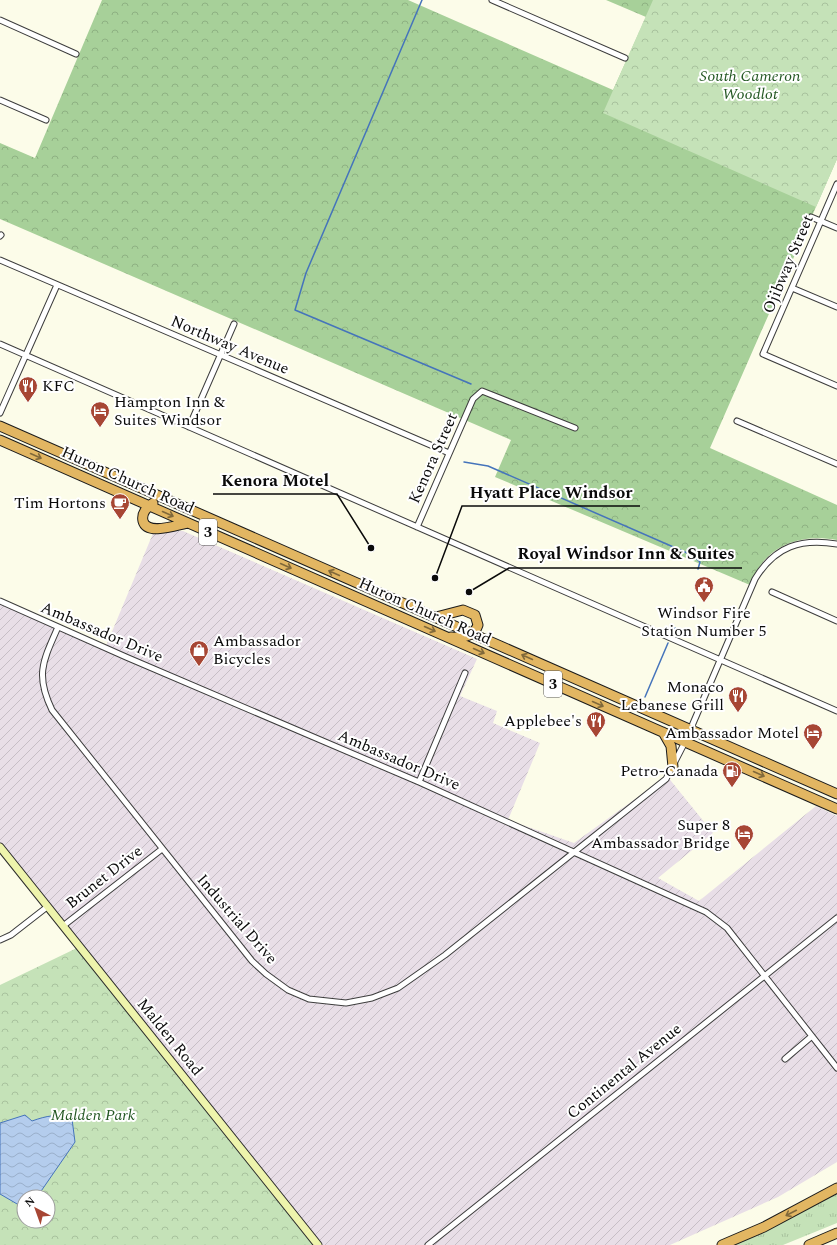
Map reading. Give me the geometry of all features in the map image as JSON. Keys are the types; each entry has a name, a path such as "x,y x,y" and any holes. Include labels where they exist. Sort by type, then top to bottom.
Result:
{"highway":[{"name":"Huron Church Road","path":"0,426 837,794"},
{"name":"Huron Church Road","path":"0,440 837,808"},
{"path":"161,496 144,511 142,516 143,522 147,526 157,529 188,523"},
{"path":"435,617 463,610 471,612 475,615 478,621 477,628 472,633 459,638 444,636"},
{"path":"663,732 671,746 673,767"},
{"path":"816,1200 837,1184"},
{"path":"722,1245 764,1227 837,1188"},
{"path":"809,1245 837,1234"}],"main road":[{"name":"Malden Road","path":"0,847 318,1245"}],"street":[{"path":"492,0 625,58"},
{"path":"0,20 76,54"},
{"path":"0,100 46,120"},
{"name":"Ojibway Street","path":"837,184 763,354 837,386"},
{"path":"811,217 837,228"},
{"name":"Northway Avenue","path":"0,260 449,453"},
{"path":"0,413 57,285"},
{"path":"792,288 837,307"},
{"path":"189,427 234,324"},
{"path":"0,344 837,711"},
{"name":"Kenora Street","path":"417,527 473,399 482,391 491,393 576,428"},
{"path":"737,421 837,464"},
{"name":"Industrial Drive","path":"58,627 44,659 42,677 44,693 52,710 252,962 288,990 309,999 346,1003 372,998 398,988 445,955 666,779 685,742 755,579 770,559 779,552 798,544 811,541 837,544"},
{"path":"772,592 837,621"},
{"name":"Ambassador Drive","path":"0,601 420,782 706,912 727,928 837,1068"},
{"path":"420,782 465,672"},
{"name":"Brunet Drive","path":"63,926 162,849"},
{"path":"0,940 11,935 47,907"},
{"name":"Continental Avenue","path":"428,1245 837,918"},
{"path":"785,1059 812,1036"}],"shaded area":[{"path":"154,531 183,531 477,659 460,696 497,711 493,723 540,743 508,820 574,843 667,776 713,833 658,878 699,901 816,806 837,816 837,1162 778,1197 670,1245 317,1245 0,847 0,602 106,646"}],"green space":[{"path":"102,0 408,0 613,90 646,17 606,0 837,0 837,159 710,448 837,505 837,540 823,538 809,539 784,545 764,561 756,572 750,585 495,477 511,440 0,219 0,143 35,158"},
{"name":"South Cameron Woodlot","path":"653,0 837,0 837,159 816,207 603,113"},
{"name":"Malden Park","path":"79,947 317,1245 0,1245 0,985"},
{"path":"837,1191 837,1223 783,1245 734,1245 761,1234"}],"water":[{"path":"25,1115 32,1121 52,1116 62,1116 72,1119 75,1142 43,1189 16,1189 16,1203 0,1194 0,1123"}],"waterway":[{"path":"422,0 306,273 295,310 471,384"},
{"path":"464,462 488,466 694,556 700,562 698,569"},
{"path":"673,632 675,628"},
{"path":"645,697 668,643"}],"place":[{"name":"KFC","path":"28,403"},
{"name":"Hampton Inn & Suites Windsor","path":"100,428"},
{"name":"Tim Hortons","path":"120,520"},
{"name":"Kenora Motel","path":"371,548"},
{"name":"Hyatt Place Windsor","path":"435,578"},
{"name":"Royal Windsor Inn & Suites","path":"469,592"},
{"name":"Windsor Fire Station Number 5","path":"704,603"},
{"name":"Ambassador Bicycles","path":"199,667"},
{"name":"Monaco Lebanese Grill","path":"738,713"},
{"name":"Applebee's","path":"596,738"},
{"name":"Ambassador Motel","path":"813,750"},
{"name":"Petro-Canada","path":"732,788"},
{"name":"Super 8 Ambassador Bridge","path":"744,851"}]}
